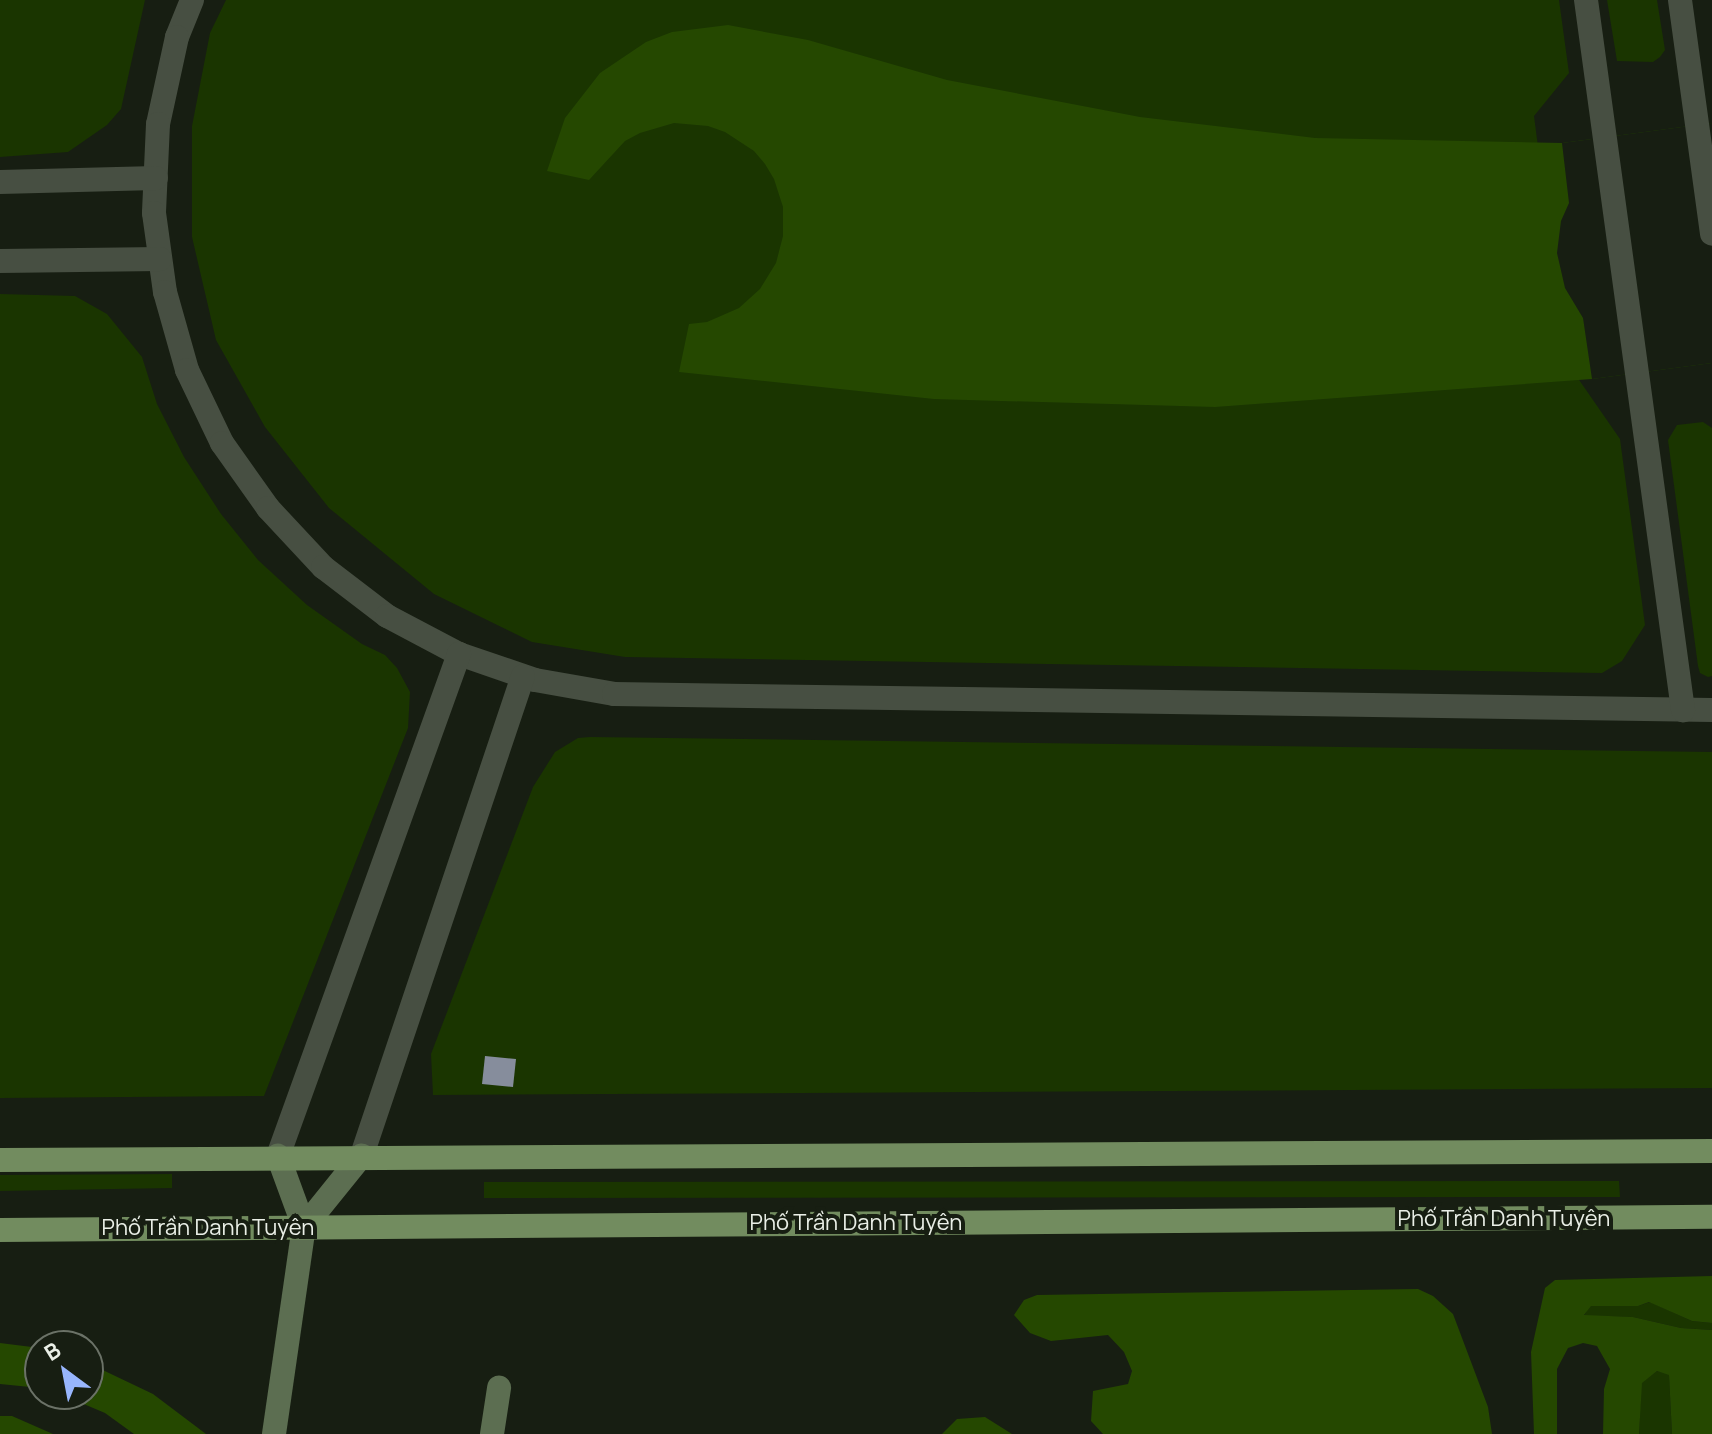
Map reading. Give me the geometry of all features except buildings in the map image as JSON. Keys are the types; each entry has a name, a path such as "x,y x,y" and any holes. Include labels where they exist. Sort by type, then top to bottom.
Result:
{"main road":[{"path":"0,1160 362,1155 1712,1151"},
{"name":"Phố Trần Danh Tuyên","path":"0,1230 1712,1217"}],"street":[{"path":"192,0 177,37 158,124 154,213 165,292 187,370 222,443 268,508 323,567 387,616 459,654 523,676 614,694 1712,710"},
{"path":"1586,0 1683,710"},
{"path":"1680,0 1712,234"},
{"path":"0,182 156,178"},
{"path":"0,261 160,259"},
{"path":"275,1425 304,1227 278,1156 459,654"},
{"path":"304,1227 362,1155 523,676"},
{"path":"492,1434 499,1388"}],"shaded area":[{"path":"0,0 145,0 121,109 107,125 68,152 0,157"},
{"path":"226,0 1559,0 1569,73 1534,116 1566,361 1620,439 1645,625 1622,661 1602,673 625,657 532,642 434,594 329,508 265,427 216,340 192,237 192,126 210,33"},
{"path":"1607,0 1657,0 1665,50 1660,57 1653,62 1617,61"},
{"path":"728,25 808,40 947,80 1140,117 1315,138 1562,143 1712,123 1712,363 1592,379 1215,407 934,399 679,372 689,324 707,322 739,308 760,289 776,263 783,236 783,207 774,179 765,164 754,151 725,132 708,126 674,123 625,141 589,180 547,171 565,118 600,73 646,42 672,32"},
{"path":"0,294 75,296 107,314 142,357 157,404 184,457 221,514 258,560 307,605 362,644 385,655 397,668 410,692 408,728 264,1096 0,1098"},
{"path":"1703,422 1712,428 1712,676 1708,677 1700,673 1698,666 1668,440 1677,425"},
{"path":"578,738 1712,752 1712,1088 433,1095 431,1054 533,787 555,752"},
{"path":"172,1174 172,1188 0,1191 0,1175"},
{"path":"1619,1181 1620,1197 484,1198 484,1182"},
{"path":"1712,1276 1712,1323 1692,1321 1649,1302 1638,1306 1591,1306 1584,1315 1633,1317 1681,1328 1712,1330 1712,1434 1672,1434 1669,1375 1657,1371 1642,1383 1639,1434 1603,1434 1604,1389 1610,1369 1597,1346 1583,1343 1568,1348 1557,1369 1557,1434 1534,1434 1531,1352 1545,1288 1555,1280"},
{"path":"1418,1289 1433,1296 1453,1314 1488,1407 1492,1434 1103,1434 1091,1421 1093,1391 1128,1384 1132,1371 1124,1352 1108,1335 1051,1341 1030,1333 1014,1315 1024,1300 1037,1295"},
{"path":"1650,1302 1692,1321 1712,1323 1712,1330 1681,1328 1633,1317 1584,1316 1590,1305 1638,1306"},
{"path":"0,1343 24,1346 24,1386 0,1384"},
{"path":"104,1371 153,1394 206,1434 134,1434 98,1410 104,1410"},
{"path":"1657,1371 1669,1374 1672,1434 1639,1434 1641,1383"},
{"path":"0,1416 12,1416 53,1434 0,1434"},
{"path":"985,1417 1012,1434 942,1434 957,1419"}],"pier":[{"path":"1712,123 1712,363 1592,379 1583,318 1565,288 1557,253 1561,221 1569,203 1562,143"}]}
